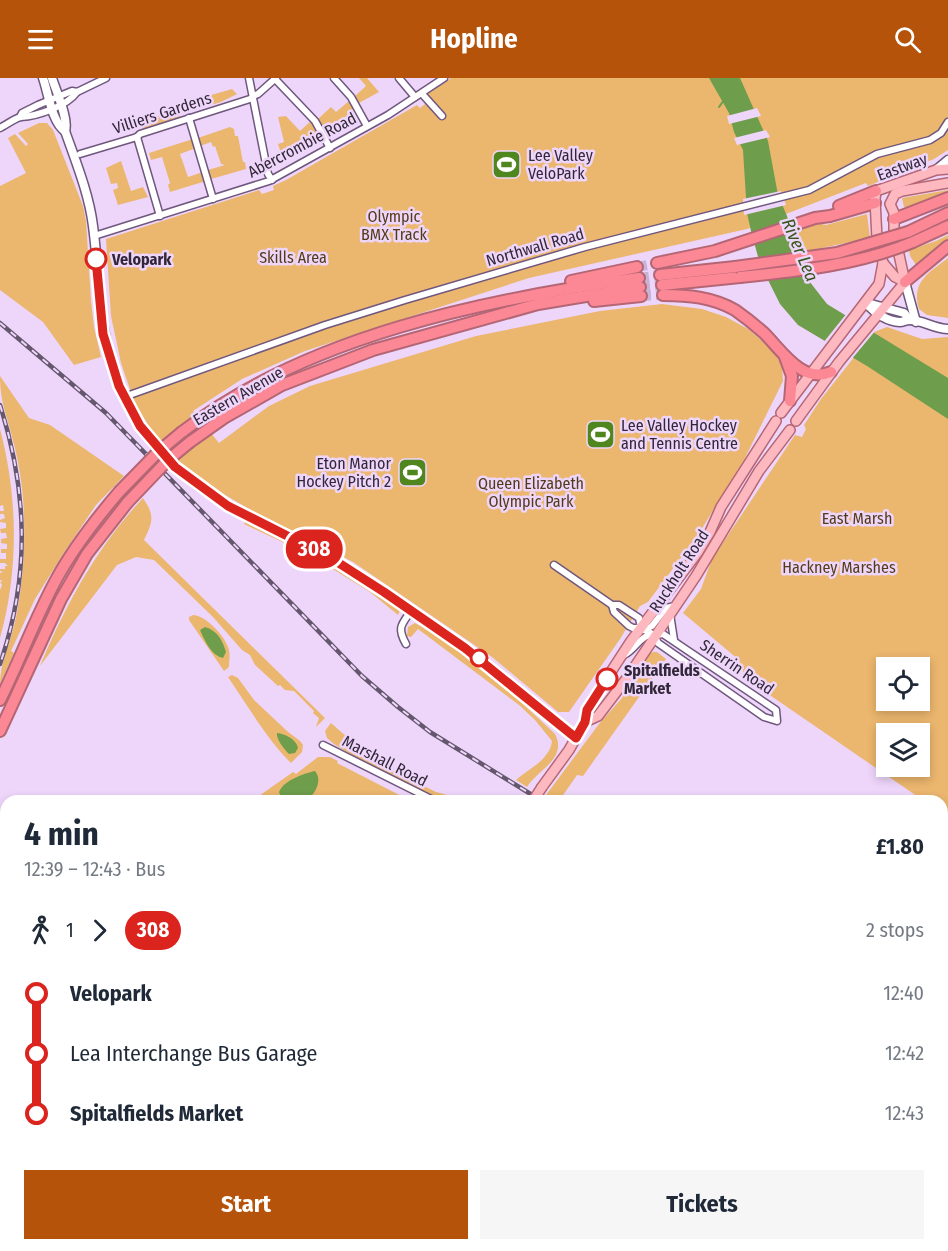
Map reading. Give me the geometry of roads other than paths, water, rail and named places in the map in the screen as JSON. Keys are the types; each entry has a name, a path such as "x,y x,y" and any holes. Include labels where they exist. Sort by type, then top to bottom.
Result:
{"highway":[{"path":"815,218 876,191"},
{"path":"894,219 948,198"},
{"path":"657,263 736,244 815,218 875,203"},
{"path":"910,237 948,213"},
{"path":"831,372 824,375 810,374 801,370 752,322 723,304 661,285 837,254 948,226"},
{"path":"905,282 948,246"},
{"name":"Eastern Avenue","path":"0,700 62,569 93,523 158,452 206,414 256,384 311,359 376,335 487,304 639,282 543,309 526,309 415,337 335,363 289,382 224,418 168,460 127,503 91,549 61,599 0,731"},
{"path":"784,354 792,376 790,401"}],"main road":[{"name":"Eastway","path":"883,263 877,239 876,191 936,170 948,169"},
{"name":"Eastway","path":"905,282 890,203 895,194 902,191 948,183"},
{"name":"Eastway","path":"875,203 891,206"},
{"path":"877,239 894,219"},
{"path":"795,421 880,310 905,282 895,277 883,263"},
{"path":"866,303 879,284 883,263"},
{"name":"Ruckholt Road","path":"585,722 598,716 610,702 648,632 710,532 722,507 779,417 866,303"},
{"name":"Ruckholt Road","path":"537,795 576,738 585,722 587,710 623,655 672,610 703,565 759,471 790,430"}],"street":[{"path":"43,78 55,102"},
{"path":"52,78 59,126 65,131 84,188 94,236 103,334 110,362 135,419 150,439 184,476 236,511 331,558 411,611 498,673 576,738"},
{"path":"0,128 28,110 55,102 72,91 77,92 106,78"},
{"path":"249,78 268,174 272,180"},
{"path":"334,78 351,97 367,126"},
{"path":"399,78 415,97"},
{"name":"Abercrombie Road","path":"94,236 272,180 367,126 444,78"},
{"path":"276,79 315,121 330,147"},
{"name":"Villiers Gardens","path":"80,154 253,97 276,79"},
{"path":"424,96 442,116"},
{"path":"189,118 213,199"},
{"name":"Northwall Road","path":"126,396 352,316 585,246 792,195 825,184 877,153 930,140 940,133 948,122"},
{"path":"137,137 160,216"},
{"path":"936,170 948,159"},
{"path":"905,282 913,321"},
{"path":"866,303 880,310 904,313 913,321 939,329 948,329"},
{"path":"554,565 612,605 619,605 639,618 648,632"},
{"path":"612,605 614,612 629,626 648,632"},
{"name":"Sherrin Road","path":"672,610 672,636 677,643"},
{"path":"406,644 401,634 401,627 411,611"},
{"name":"Sherrin Road","path":"648,632 663,634 776,710 777,721 764,717 658,643 648,632"},
{"name":"Marshall Road","path":"323,745 423,795"}],"waterway":[{"path":"719,107 724,100"}],"tunnel":[{"path":"637,267 657,263"},
{"path":"639,278 660,275"},
{"path":"640,287 662,285"},
{"path":"641,296 663,295"}],"railway":[{"path":"0,323 106,413 362,676 430,732 532,795"},
{"path":"0,405 16,470 22,535 17,599 0,664"}],"place":[{"name":"Lee Valley VeloPark","path":"507,164"},
{"name":"Velopark","path":"96,259"},
{"name":"Lee Valley Hockey and Tennis Centre","path":"600,434"},
{"name":"Eton Manor Hockey Pitch 2","path":"412,472"},
{"name":"Spitalfields Market","path":"607,679"}],"park label":[{"name":"Olympic BMX Track","path":"394,225"},
{"name":"Skills Area","path":"293,257"},
{"name":"Queen Elizabeth Olympic Park","path":"531,492"},
{"name":"East Marsh","path":"857,518"},
{"name":"Hackney Marshes","path":"839,567"}],"water label":[{"name":"River Lea","path":"800,250"}]}
